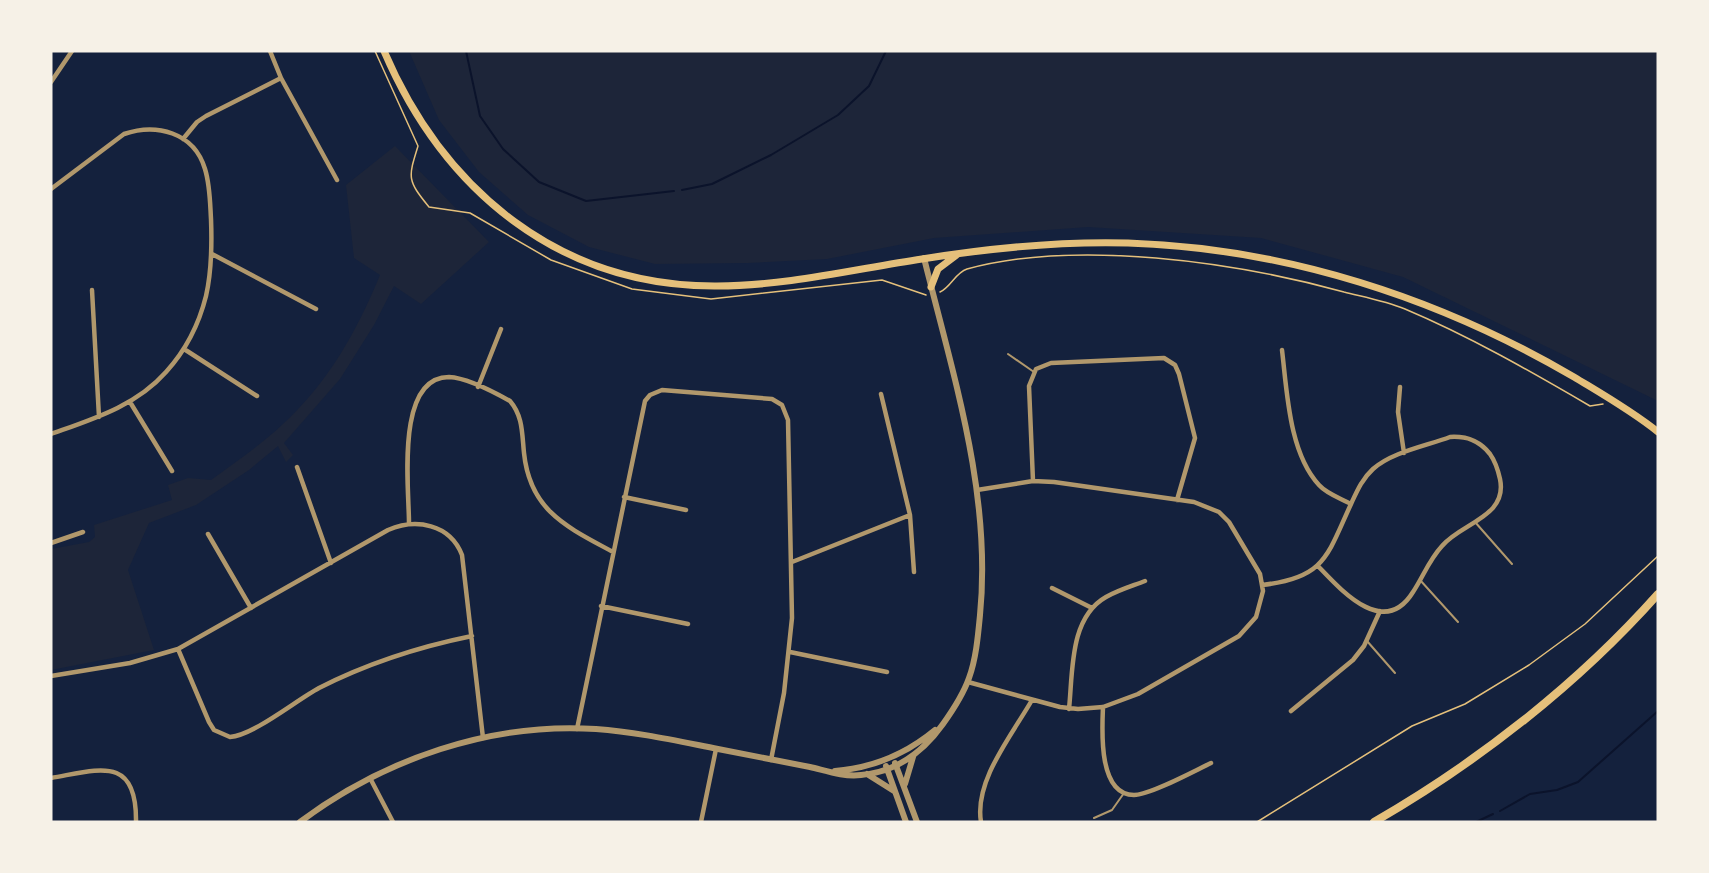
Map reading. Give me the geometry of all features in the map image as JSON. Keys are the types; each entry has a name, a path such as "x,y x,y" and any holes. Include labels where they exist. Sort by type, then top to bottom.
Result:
{"main road":[{"path":"384,51 418,118 460,174 510,220 551,246 588,263 647,280 682,285 718,286 772,283 924,258 1043,244 1160,245 1251,256 1342,277 1415,301 1518,345 1590,386 1657,430"},
{"path":"932,290 942,265 960,253"},
{"path":"1374,822 1473,757 1554,694 1600,653 1658,594"}],"street":[{"path":"51,82 72,51"},
{"path":"270,51 281,78 337,180"},
{"path":"183,139 197,122 206,116 281,78"},
{"path":"51,189 124,134 151,128 164,130 183,139 197,152 206,171 212,254 206,297 184,349 166,372 130,402 99,417 51,434"},
{"path":"212,254 316,309"},
{"path":"300,822 370,778 411,759 483,738 530,731 576,729 638,734 841,775 867,774 887,770 914,756 929,742 968,682 976,646 982,594 982,542 978,490 924,258"},
{"path":"92,290 99,417"},
{"path":"478,387 501,329"},
{"path":"184,349 257,396"},
{"path":"1282,350 1290,417 1306,465 1320,486 1351,504"},
{"path":"1034,482 1029,386 1034,372 1043,364 1051,363 1156,357 1172,362 1179,374 1195,433 1193,450 1177,500"},
{"path":"409,523 409,440 416,401 429,384 442,378 456,378 510,400 521,422 528,474 543,505 567,527 613,552"},
{"path":"1400,387 1398,412 1404,453"},
{"path":"576,729 642,408 650,395 662,390 772,399 782,405 789,420 792,562 790,652 771,760"},
{"path":"881,394 910,514 914,572"},
{"path":"130,402 172,471"},
{"path":"1262,585 1301,578 1318,567 1366,476 1374,467 1404,453 1450,437 1461,436 1477,441 1486,448 1495,464 1501,490 1495,507 1444,543 1406,602 1398,608 1380,611 1361,606 1350,599 1318,567"},
{"path":"297,467 331,562"},
{"path":"968,682 1070,709 1103,707 1138,694 1239,636 1256,617 1261,604 1262,585 1256,564 1229,522 1207,505 1034,482 978,490"},
{"path":"624,497 686,510"},
{"path":"792,562 910,514"},
{"path":"51,676 130,663 178,649 388,530 409,523 434,527 459,549 465,569 483,738"},
{"path":"51,543 83,532"},
{"path":"208,534 251,608"},
{"path":"1070,709 1080,628 1092,608 1107,596 1145,581"},
{"path":"1052,588 1092,608"},
{"path":"602,606 687,624"},
{"path":"1291,711 1353,660 1367,641 1380,611"},
{"path":"178,649 209,722 215,730 230,737 248,732 301,698 357,670 414,650 472,636"},
{"path":"790,652 886,672"},
{"path":"981,822 979,803 984,785 1032,700"},
{"path":"1103,707 1102,750 1115,786 1124,793 1143,794 1211,763"},
{"path":"818,769 848,770 883,761 919,743 942,724"},
{"path":"702,822 716,749"},
{"path":"904,786 914,756"},
{"path":"893,757 916,822"},
{"path":"883,761 906,822"},
{"path":"51,778 102,770 119,772 132,791 136,822"},
{"path":"867,774 896,793"},
{"path":"370,778 393,822"}],"lane":[{"path":"1008,354 1034,372"},
{"path":"1475,522 1512,564"},
{"path":"1420,580 1458,622"},
{"path":"1367,641 1395,673"},
{"path":"1094,818 1112,810 1124,793"}],"path":[{"path":"375,51 418,146 410,164 413,187 429,207 470,213 551,260 632,289 711,299 882,280 924,295 932,290 943,291 964,270 1027,256 1085,255 1180,262 1280,274 1404,308 1516,362 1590,406 1604,404"},
{"path":"1257,822 1412,726 1465,704 1529,665 1585,624 1658,556"}],"shaded area":[{"path":"409,51 1658,51 1658,401 1403,277 1261,238 1088,227 934,238 827,259 747,263 655,264 589,247 528,215 479,172 439,120"},
{"path":"395,146 489,242 421,304 394,286 374,325 340,379 284,443 293,455 286,462 278,446 249,470 196,505 149,523 128,570 154,650 51,670 51,549 89,542 95,537 94,525 172,500 168,485 188,478 211,480 283,424 314,391 340,355 380,275 354,258 346,185"}],"waterway":[{"path":"466,51 480,116 503,149 539,182 586,201 674,191"},
{"path":"682,190 712,184 771,155 838,115 869,86 886,51"},
{"path":"1500,811 1530,794 1557,790 1578,782 1658,711"},
{"path":"1476,822 1493,814"}]}
